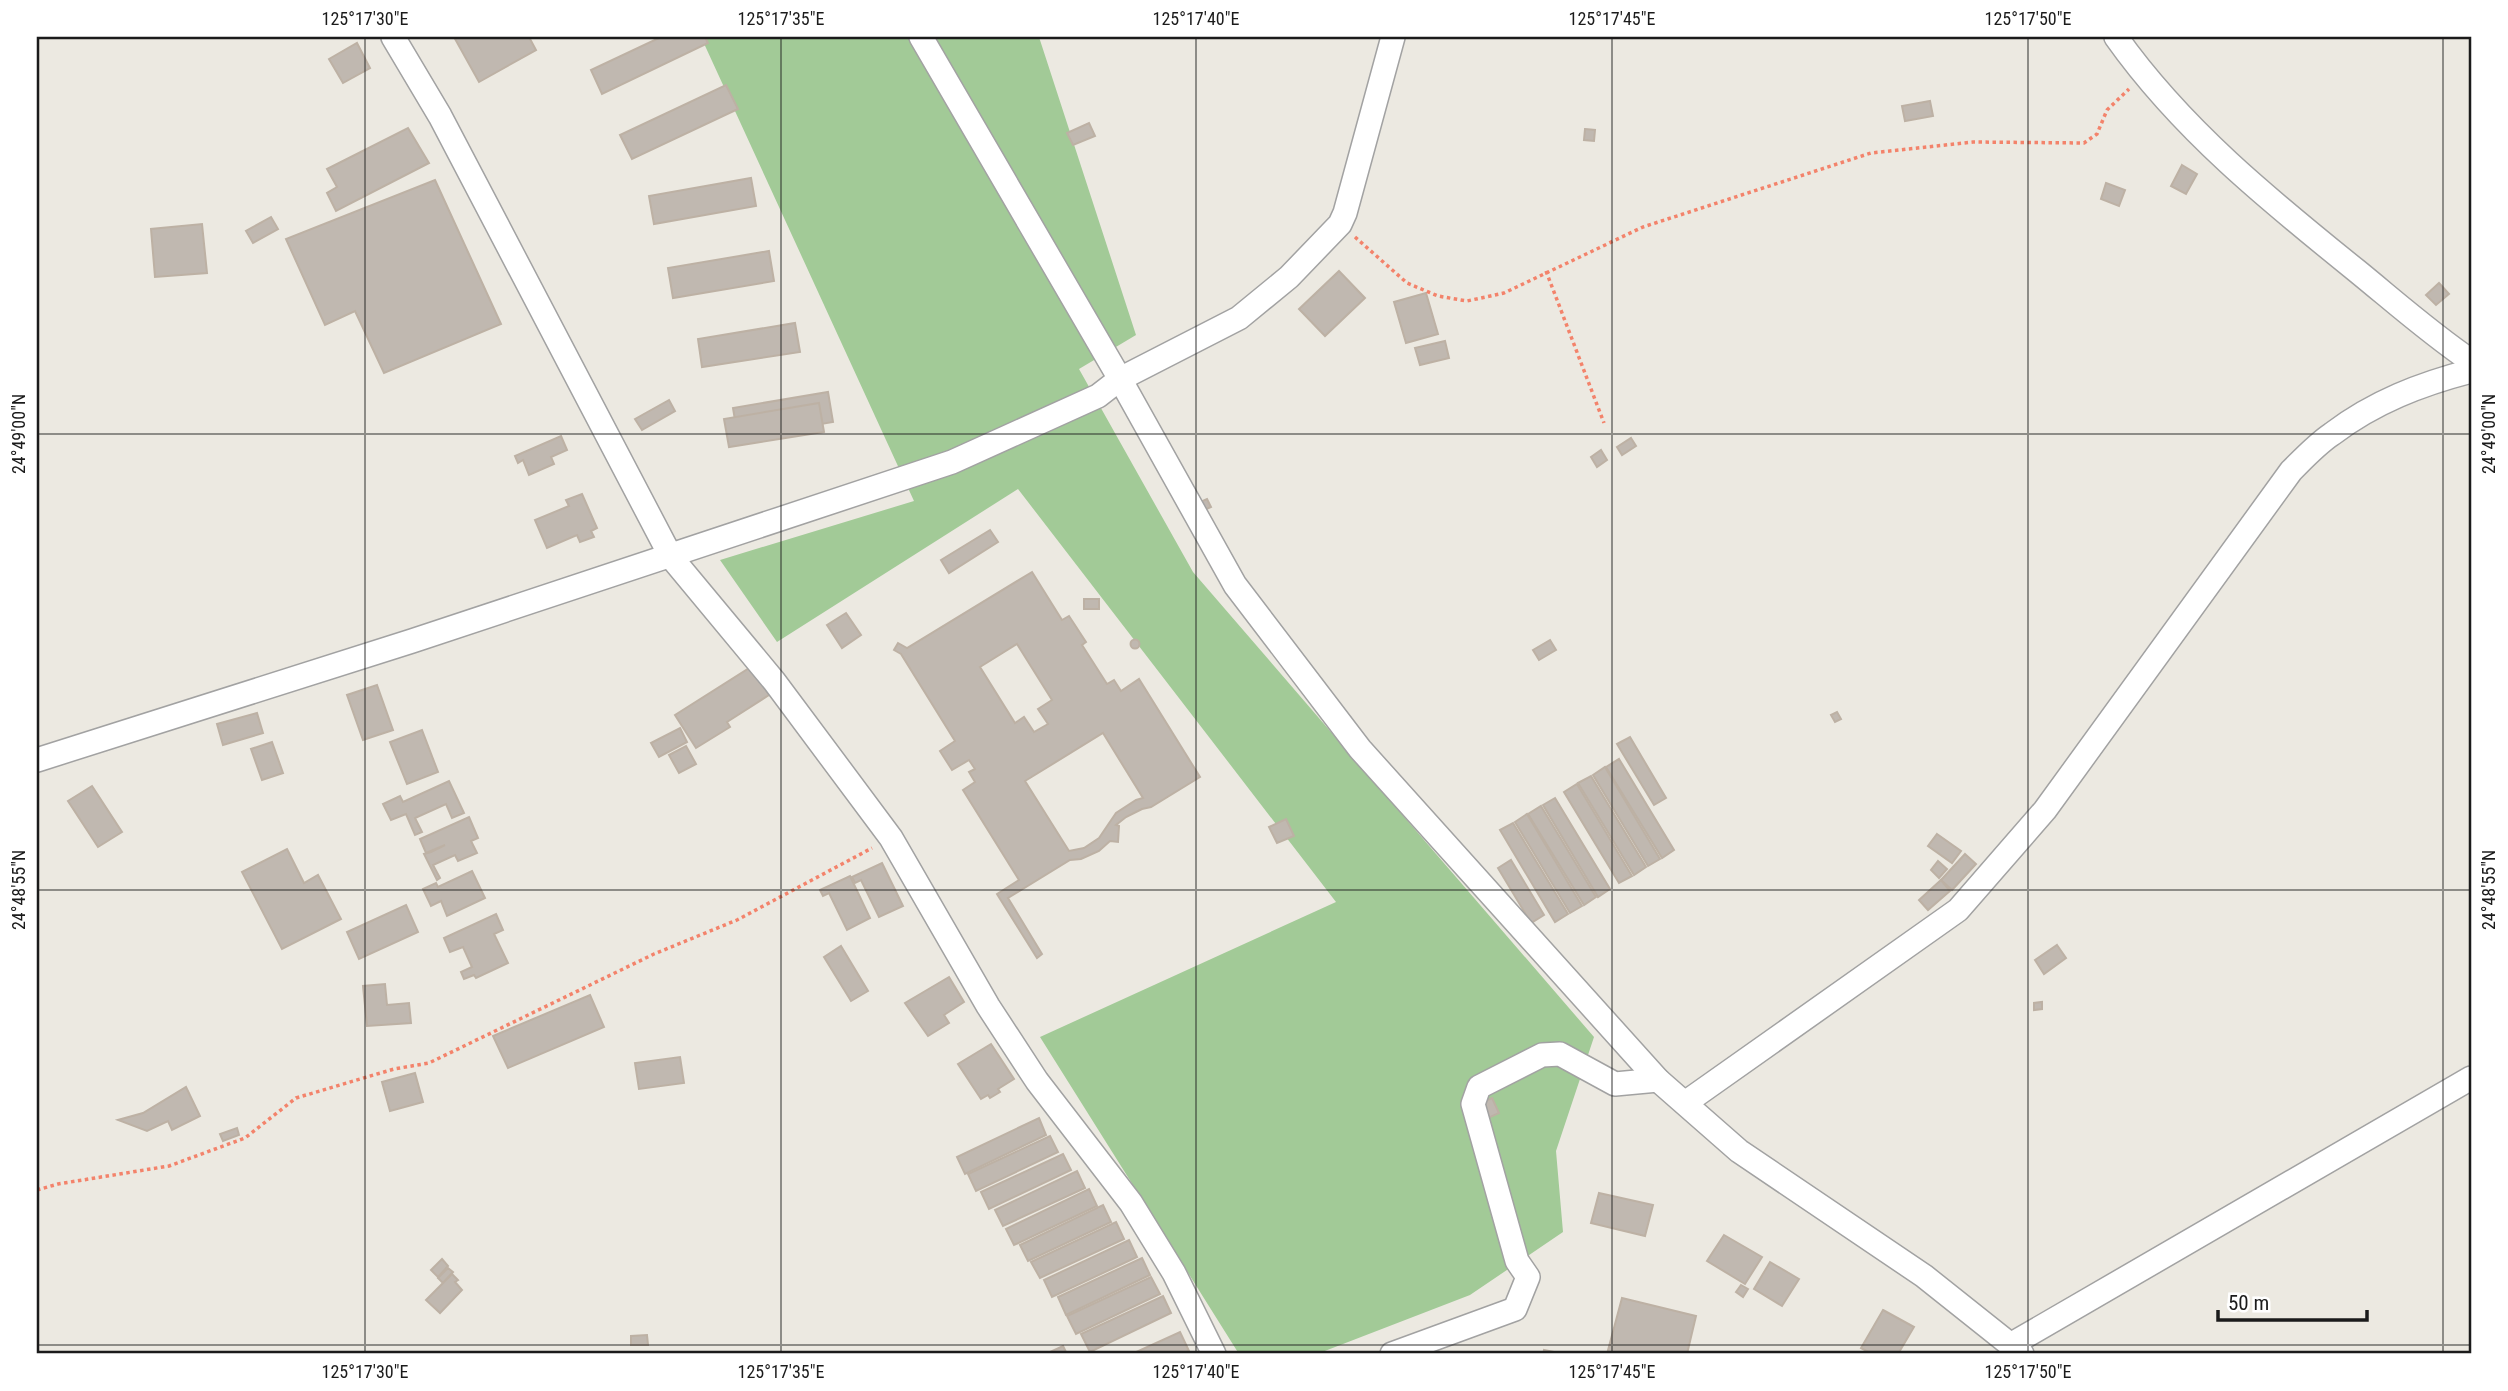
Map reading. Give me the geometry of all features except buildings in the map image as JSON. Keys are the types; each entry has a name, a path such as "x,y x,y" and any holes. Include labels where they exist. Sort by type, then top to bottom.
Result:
{"street":[{"path":"393,37 440,116 671,556 774,681 891,838 988,1006 1037,1081 1131,1203 1174,1273 1214,1354"},
{"path":"921,37 1120,379 1235,585 1352,738 1658,1080 1739,1151 1924,1276 2017,1349 2471,1078"},
{"path":"37,760 412,642 952,462 1098,396 1120,379 1240,318 1289,277 1340,224 1349,200 1393,37"},
{"path":"2116,37 2143,75 2185,121 2285,214 2471,361"},
{"path":"1685,1103 1958,910 2045,810 2291,471 2330,435 2373,407 2426,383 2471,370"},
{"path":"1392,1354 1515,1309 1528,1277 1517,1261 1473,1104 1479,1087 1542,1055 1560,1054 1615,1084 1658,1080"}],"path":[{"path":"1340,224 1407,283 1438,296 1467,301 1504,293 1643,227 1871,153 1973,142 2084,144 2097,134 2107,110 2143,75"},
{"path":"1546,271 1605,424"},
{"path":"37,1190 58,1184 169,1166 245,1138 296,1098 394,1069 429,1063 654,954 737,920 891,838"}],"green space":[{"path":"701,37 1039,37 1136,335 1079,369 1193,572 1594,1037 1556,1151 1563,1232 1470,1295 1317,1354 1239,1354 1040,1037 1336,902 1018,489 777,642 720,560 914,501"}]}
